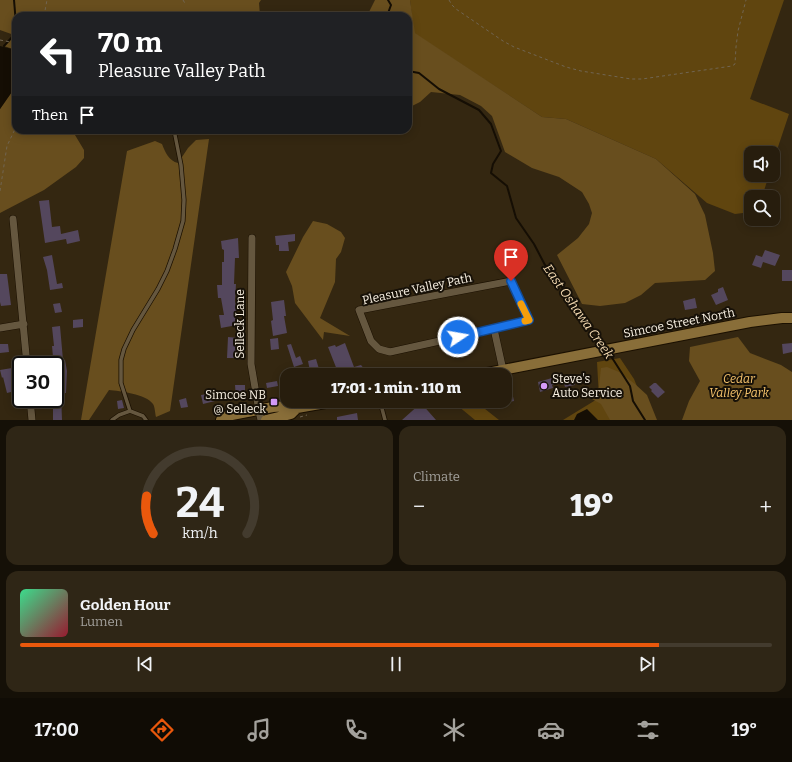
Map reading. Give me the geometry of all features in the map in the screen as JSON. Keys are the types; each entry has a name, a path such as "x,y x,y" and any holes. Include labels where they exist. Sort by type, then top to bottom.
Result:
{"main road":[{"name":"Simcoe Street North","path":"512,368 750,322 792,318"},
{"path":"221,420 227,416 260,415 274,408 280,407"},
{"path":"266,420 291,414 297,408"}],"street":[{"path":"13,219 26,356"},
{"name":"Selleck Lane","path":"252,238 251,364 260,415"},
{"name":"Pleasure Valley Path","path":"511,281 529,320 494,329 390,352 379,349 371,341 359,310 511,281"},
{"path":"0,328 24,324"},
{"path":"494,329 503,368"},
{"path":"31,408 32,420"}],"lane":[{"path":"130,411 121,383 121,360 124,349 133,330 167,271 183,221 184,200 181,165 175,134"},
{"path":"382,408 385,420"},
{"path":"112,420 119,415 130,411 143,416 146,420"}],"path":[{"path":"45,12 47,0"},
{"path":"183,0 186,5"},
{"path":"449,0 456,8 514,47 566,67 581,71 631,79 642,79 732,66 735,64 738,31 746,0"},
{"path":"0,40 12,43"},
{"path":"0,191 7,146 13,134"}],"shaded area":[{"path":"410,0 784,0 750,99 789,114 778,146 744,146 744,182 767,182 764,190 744,190 744,213 735,214 707,203 656,159 566,119 542,117 414,33"},
{"path":"0,46 12,49 12,92 0,109"},
{"path":"620,358 634,379 651,420 563,420 599,398 597,362"},
{"path":"460,408 484,408 499,420 475,420"},
{"path":"587,409 598,420 574,420 577,414"}],"green space":[{"path":"0,0 261,0 259,3 260,12 12,12 12,34 0,30"},
{"path":"375,0 410,0 412,12 369,12"},
{"path":"412,13 415,33 542,117 566,119 656,159 695,194 705,215 715,271 705,280 655,283 641,295 625,303 600,306 582,304 557,255 578,238 589,224 592,213 582,192 559,177 532,168 505,152 492,116 481,106 460,95 431,92 420,102 412,106"},
{"path":"12,37 12,49 4,46"},
{"path":"12,92 12,134 74,134 84,150 84,158 76,167 44,190 0,213 0,109"},
{"path":"209,139 170,411 156,417 153,404 145,398 139,395 109,390 89,420 81,420 127,151 155,141 162,144 170,158 178,163 188,148 196,140"},
{"path":"313,221 327,224 341,232 345,238 341,252 336,259 335,282 320,318 350,336 324,332 323,340 295,303 292,286 286,272 303,237"},
{"name":"Cedar Valley Park","path":"738,337 750,353 781,365 792,372 792,420 682,420 689,401 700,381 689,361 690,347"},
{"path":"607,367 619,372 647,395 657,420 610,420 601,404 592,399 598,395 601,368"}],"building":[{"path":"49,200 52,227 60,226 61,234 78,230 80,241 67,244 66,239 45,243 39,201"},
{"path":"295,234 295,241 288,242 289,251 279,251 279,245 276,245 275,236"},
{"path":"238,238 239,258 235,258 234,284 236,284 235,301 237,311 235,311 237,325 221,328 219,315 224,315 221,298 218,298 217,285 222,285 222,262 224,262 224,250 222,249 221,241"},
{"path":"765,250 780,255 775,266 763,262 761,268 752,265 756,255 762,257"},
{"path":"52,255 57,284 62,283 63,288 50,290 47,270 43,257"},
{"path":"782,270 792,270 792,281 782,281"},
{"path":"0,274 7,274 11,305 1,306"},
{"path":"723,287 728,300 716,305 711,295 718,292 718,289"},
{"path":"695,298 697,308 685,310 683,301"},
{"path":"284,300 286,316 284,316 287,333 273,336 271,302"},
{"path":"60,303 62,312 55,313 53,304"},
{"path":"83,319 83,327 73,328 73,320"},
{"path":"60,326 63,356 53,356 52,346 54,346 52,327"},
{"path":"228,337 239,338 237,358 227,358"},
{"path":"278,338 279,349 271,350 270,339"},
{"path":"345,343 354,367 361,365 363,368 336,368 328,347 335,345 336,347"},
{"path":"792,343 792,352 783,354 782,344"},
{"path":"0,344 8,344 9,352 0,353"},
{"path":"291,344 296,358 300,356 303,364 294,367 287,345"},
{"path":"316,359 319,368 309,368 308,361"},
{"path":"64,360 67,371 66,393 64,393"},
{"path":"12,368 12,392 7,393 0,370"},
{"path":"573,377 575,385 565,387 563,379"},
{"path":"552,378 554,385 552,385 553,388 540,392 538,382"},
{"path":"277,381 278,386 267,388 266,383"},
{"path":"656,383 665,392 658,398 649,387"},
{"path":"235,385 245,385 245,399 236,398"},
{"path":"214,393 215,401 203,404 201,395"},
{"path":"186,398 188,407 181,408 179,400"},
{"path":"122,400 124,408 118,409 117,401"},
{"path":"53,408 62,408 62,420 53,420"},
{"path":"415,408 425,408 436,420 402,420"},
{"path":"357,413 358,420 337,420 337,417"}],"waterway":[{"name":"East Oshawa Creek","path":"14,0 15,12"},
{"name":"East Oshawa Creek","path":"388,0 391,5 388,12"},
{"name":"East Oshawa Creek","path":"4,46 12,37"},
{"name":"East Oshawa Creek","path":"412,72 419,73 439,89 479,110 491,124 501,151 493,164 491,173 507,186 516,218 534,244 545,265 558,280 574,308 594,330 605,346"},
{"name":"East Oshawa Creek","path":"609,353 630,386 633,401 645,420"}],"slow traffic":[{"path":"521,304 529,320 525,321"}],"place":[{"name":"Steve's Auto Service","path":"544,386"},
{"name":"Simcoe NB @ Selleck","path":"274,402"}],"route":[{"path":"458,337 529,320 511,281"}]}
